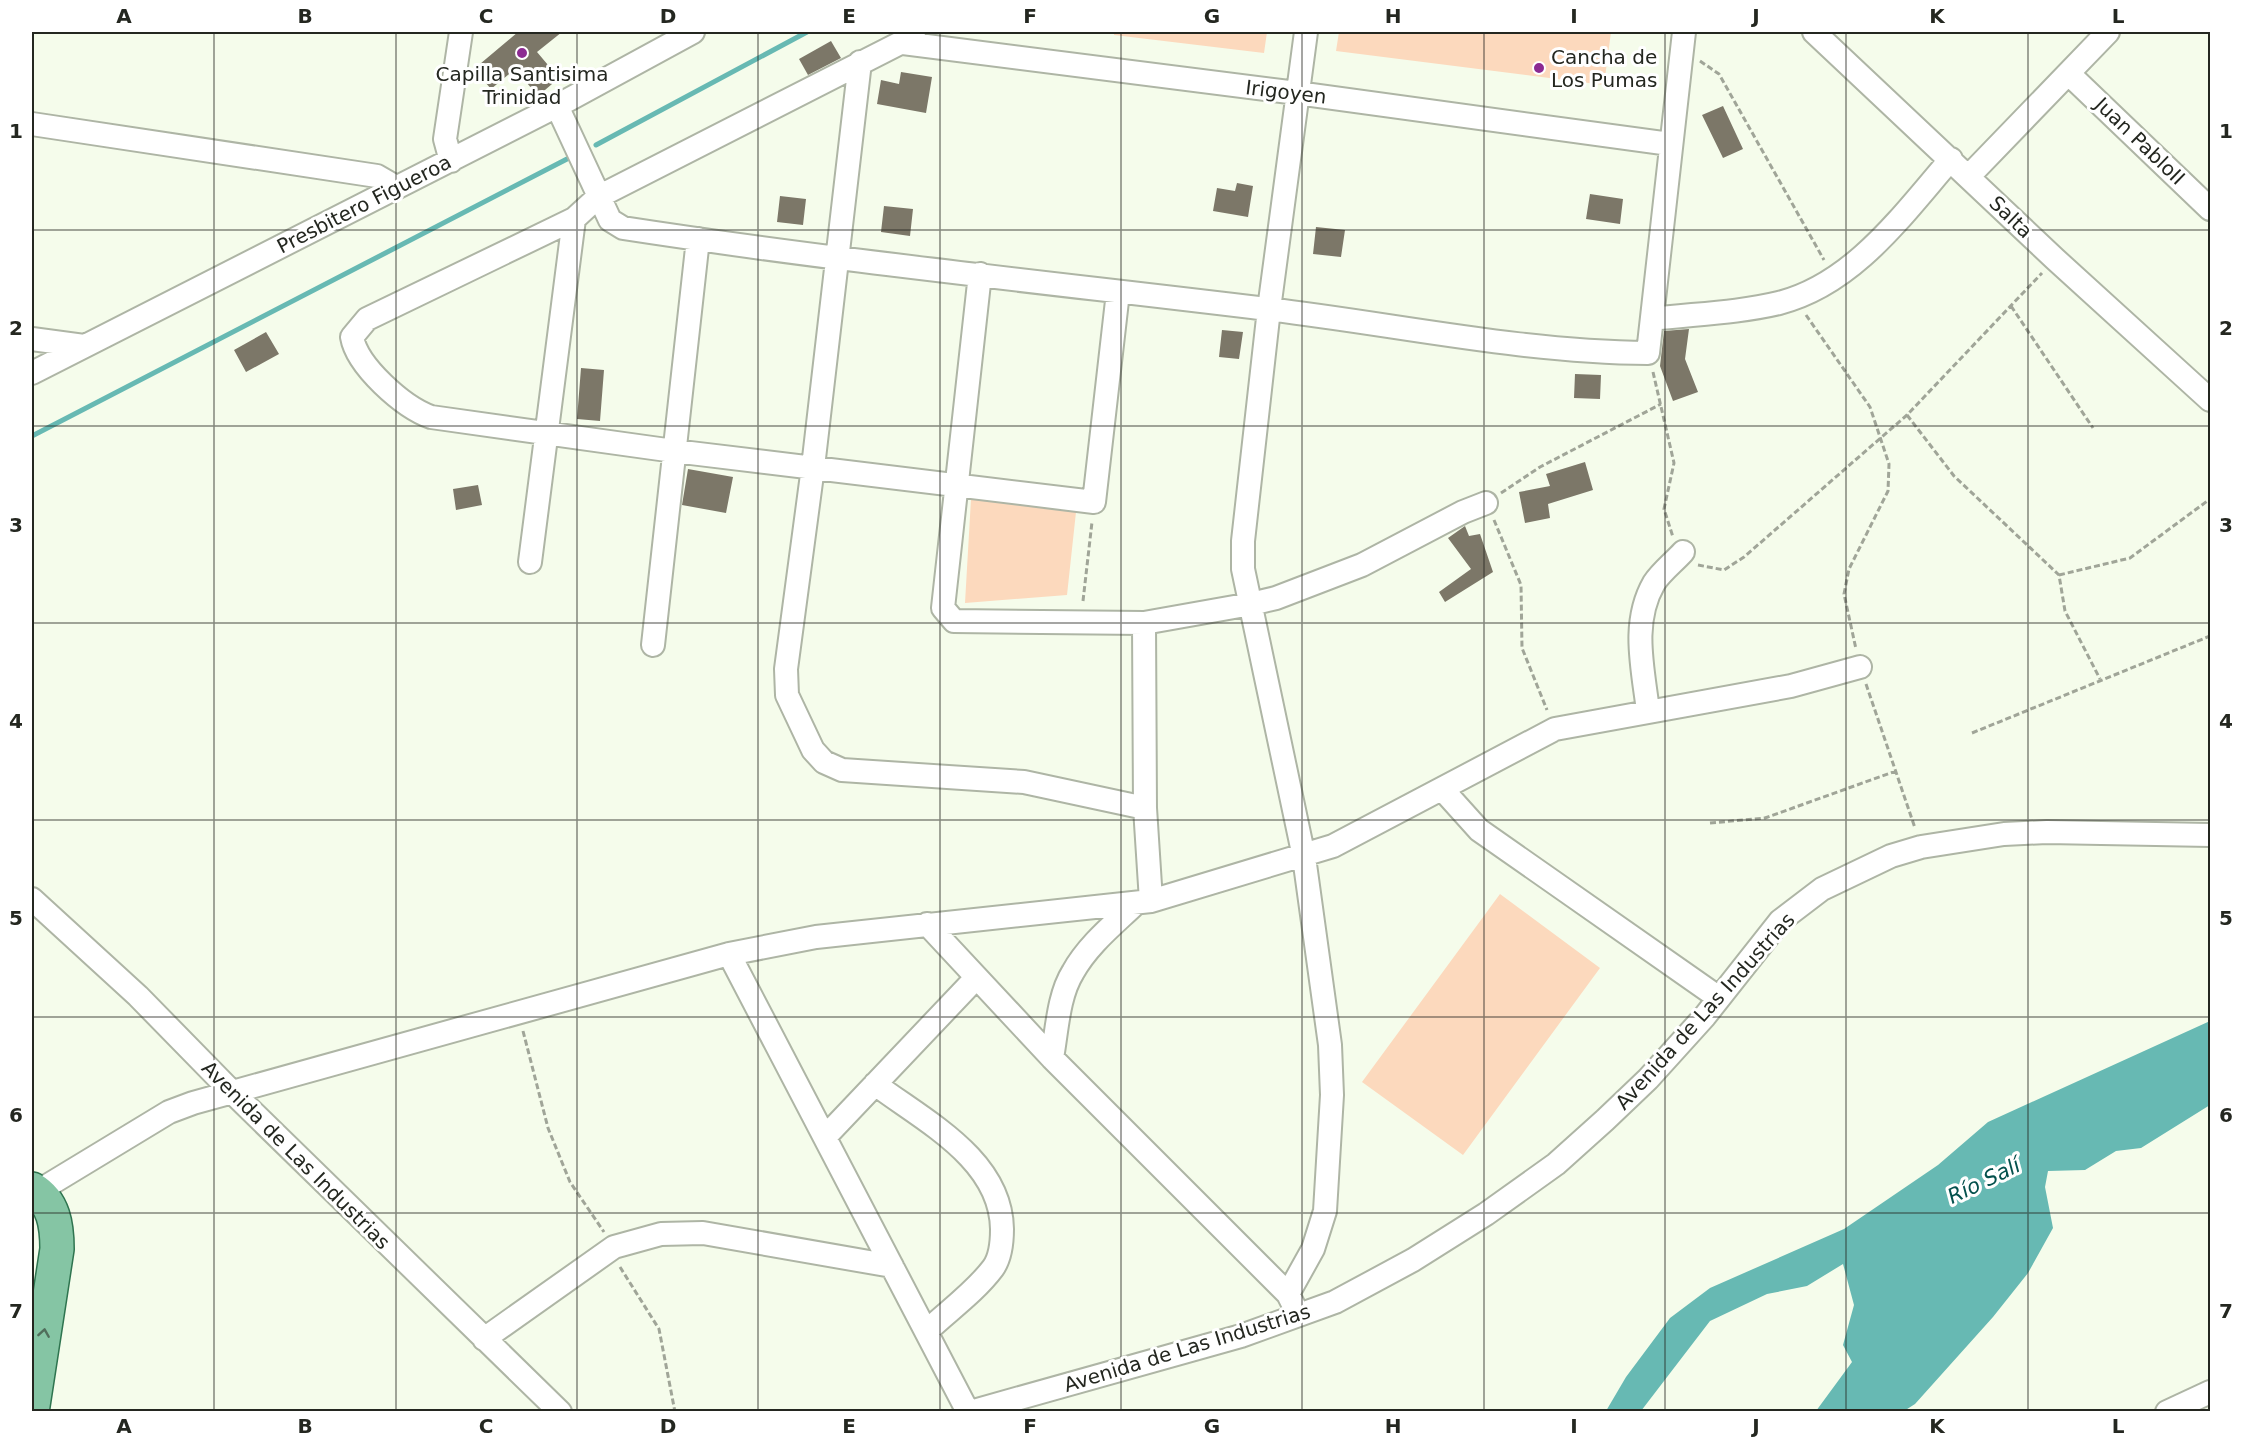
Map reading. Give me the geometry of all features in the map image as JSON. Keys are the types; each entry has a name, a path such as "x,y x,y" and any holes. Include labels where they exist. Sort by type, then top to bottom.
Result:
{"main road":[{"path":"32,1412 57,1250 57,1229 52,1210 33,1192"}],"street":[{"path":"451,161 445,139 460,32"},
{"name":"Presbitero Figueroa","path":"32,373 451,161 693,32"},
{"path":"923,32 598,197 574,219 367,319 352,337 354,350 400,400 417,412 430,417 674,451 1094,502 1118,292"},
{"path":"1288,1294 1313,1249 1325,1211 1330,1135 1330,1045 1304,857 1243,569 1243,541 1269,309 1306,32"},
{"name":"Salta","path":"1814,32 2055,259 2211,400"},
{"path":"1969,176 2108,32"},
{"path":"557,106 610,220 624,228 837,257 1269,309 1587,353 1648,353 1682,39"},
{"name":"Irigoyen","path":"903,43 1297,93 1670,144"},
{"path":"860,62 813,467 786,669 787,695 813,750 824,762 842,770 1024,782 1145,808"},
{"name":"Juan PabloII","path":"2069,74 2211,209"},
{"path":"32,124 377,176 396,187"},
{"path":"1652,319 1750,308 1794,298 1835,277 1876,245 1951,159"},
{"path":"530,562 574,219"},
{"path":"654,645 698,239"},
{"path":"980,274 943,608 954,621 1144,622 1251,604 1276,598 1362,565 1462,512 1486,504"},
{"path":"32,339 84,346"},
{"path":"1648,711 1639,637 1643,607 1655,581 1683,552"},
{"path":"1052,1058 1060,1014 1071,974 1086,953 1143,902 1144,622"},
{"path":"33,1192 169,1112 232,1092 518,1015 729,954 816,937 1143,902 1304,857 1334,846 1555,729 1791,686 1860,667"},
{"path":"1443,790 1479,830 1719,998"},
{"name":"Avenida de Las Industrias","path":"969,1412 1241,1336 1335,1302 1413,1260 1486,1214 1556,1164 1648,1079 1719,998 1780,921 1822,889 1891,856 1921,847 2004,834 2047,832 2211,836"},
{"name":"Avenida de Las Industrias","path":"32,899 138,996 232,1092 560,1412"},
{"path":"927,924 1052,1058 1288,1294 1299,1315"},
{"path":"729,954 969,1412"},
{"path":"825,1137 976,978"},
{"path":"875,1084 960,1146 982,1170 1001,1212 1002,1246 994,1267 927,1330"},
{"path":"484,1339 614,1247 661,1234 703,1233 892,1266"},
{"path":"2167,1412 2211,1392"}],"path":[{"path":"1682,39 1719,74 1810,238 1835,277"},
{"path":"1648,353 1674,463 1664,509 1675,544 1694,564 1724,570 1744,557 1907,415 2055,259"},
{"path":"1794,298 1870,407 1889,464 1888,491 1849,569 1844,594 1860,667 1921,847"},
{"path":"2011,306 2093,428"},
{"path":"1555,729 1522,648 1521,585 1486,504 1540,467 1661,404"},
{"path":"1907,415 1954,476 2060,574 2066,611 2100,679"},
{"path":"2060,574 2130,558 2211,499"},
{"path":"1080,621 1094,502"},
{"path":"1972,734 2100,679 2211,636"},
{"path":"1710,823 1765,818 1896,771"},
{"path":"518,1015 548,1128 570,1182 614,1247 622,1274 659,1329 675,1412"}],"shaded area":[{"path":"1114,32 1267,32 1264,53 1114,35"},
{"name":"Cancha de Los Pumas","path":"1339,32 1611,32 1604,85 1336,51"},
{"path":"971,499 1076,512 1067,595 965,603"},
{"path":"1500,894 1600,968 1463,1155 1362,1082"}],"water":[{"name":"Río Salí","path":"2210,1021 2210,1105 2141,1148 2116,1151 2085,1170 2048,1171 2045,1187 2053,1228 2028,1273 1993,1317 1915,1404 1904,1411 1816,1411 1852,1362 1843,1345 1854,1305 1843,1264 1807,1286 1767,1294 1710,1321 1641,1411 1606,1411 1626,1377 1670,1318 1710,1288 1844,1229 1938,1165 1988,1122"}],"building":[{"path":"518,32 562,32 537,52 559,78 538,96 515,69 491,89 474,69"},
{"path":"831,41 841,58 808,75 799,59"},
{"path":"901,72 932,77 926,113 877,104 881,80 899,84"},
{"path":"1723,106 1743,149 1723,158 1702,115"},
{"path":"1237,183 1253,186 1248,217 1213,211 1217,188 1235,191"},
{"path":"1590,194 1623,199 1620,224 1586,219"},
{"path":"780,196 806,199 803,225 777,222"},
{"path":"884,206 913,209 910,236 881,232"},
{"path":"1316,227 1345,230 1341,257 1313,254"},
{"path":"1689,329 1685,359 1698,392 1673,401 1660,366 1664,331"},
{"path":"1222,330 1243,332 1239,359 1219,357"},
{"path":"266,332 279,354 246,372 234,350"},
{"path":"581,368 604,370 600,421 577,419"},
{"path":"1575,374 1601,375 1600,399 1574,398"},
{"path":"1585,462 1593,490 1548,504 1550,518 1525,523 1519,492 1550,486 1546,474"},
{"path":"688,469 733,477 726,513 682,505"},
{"path":"478,485 482,505 456,510 453,489"},
{"path":"1465,526 1469,536 1480,534 1493,572 1445,602 1439,592 1471,569 1448,538"}],"waterway":[{"path":"596,145 807,32"},
{"path":"32,436 567,159"}],"place":[{"name":"Capilla Santisima Trinidad","path":"522,53"},
{"name":"Cancha de Los Pumas","path":"1539,68"}]}
